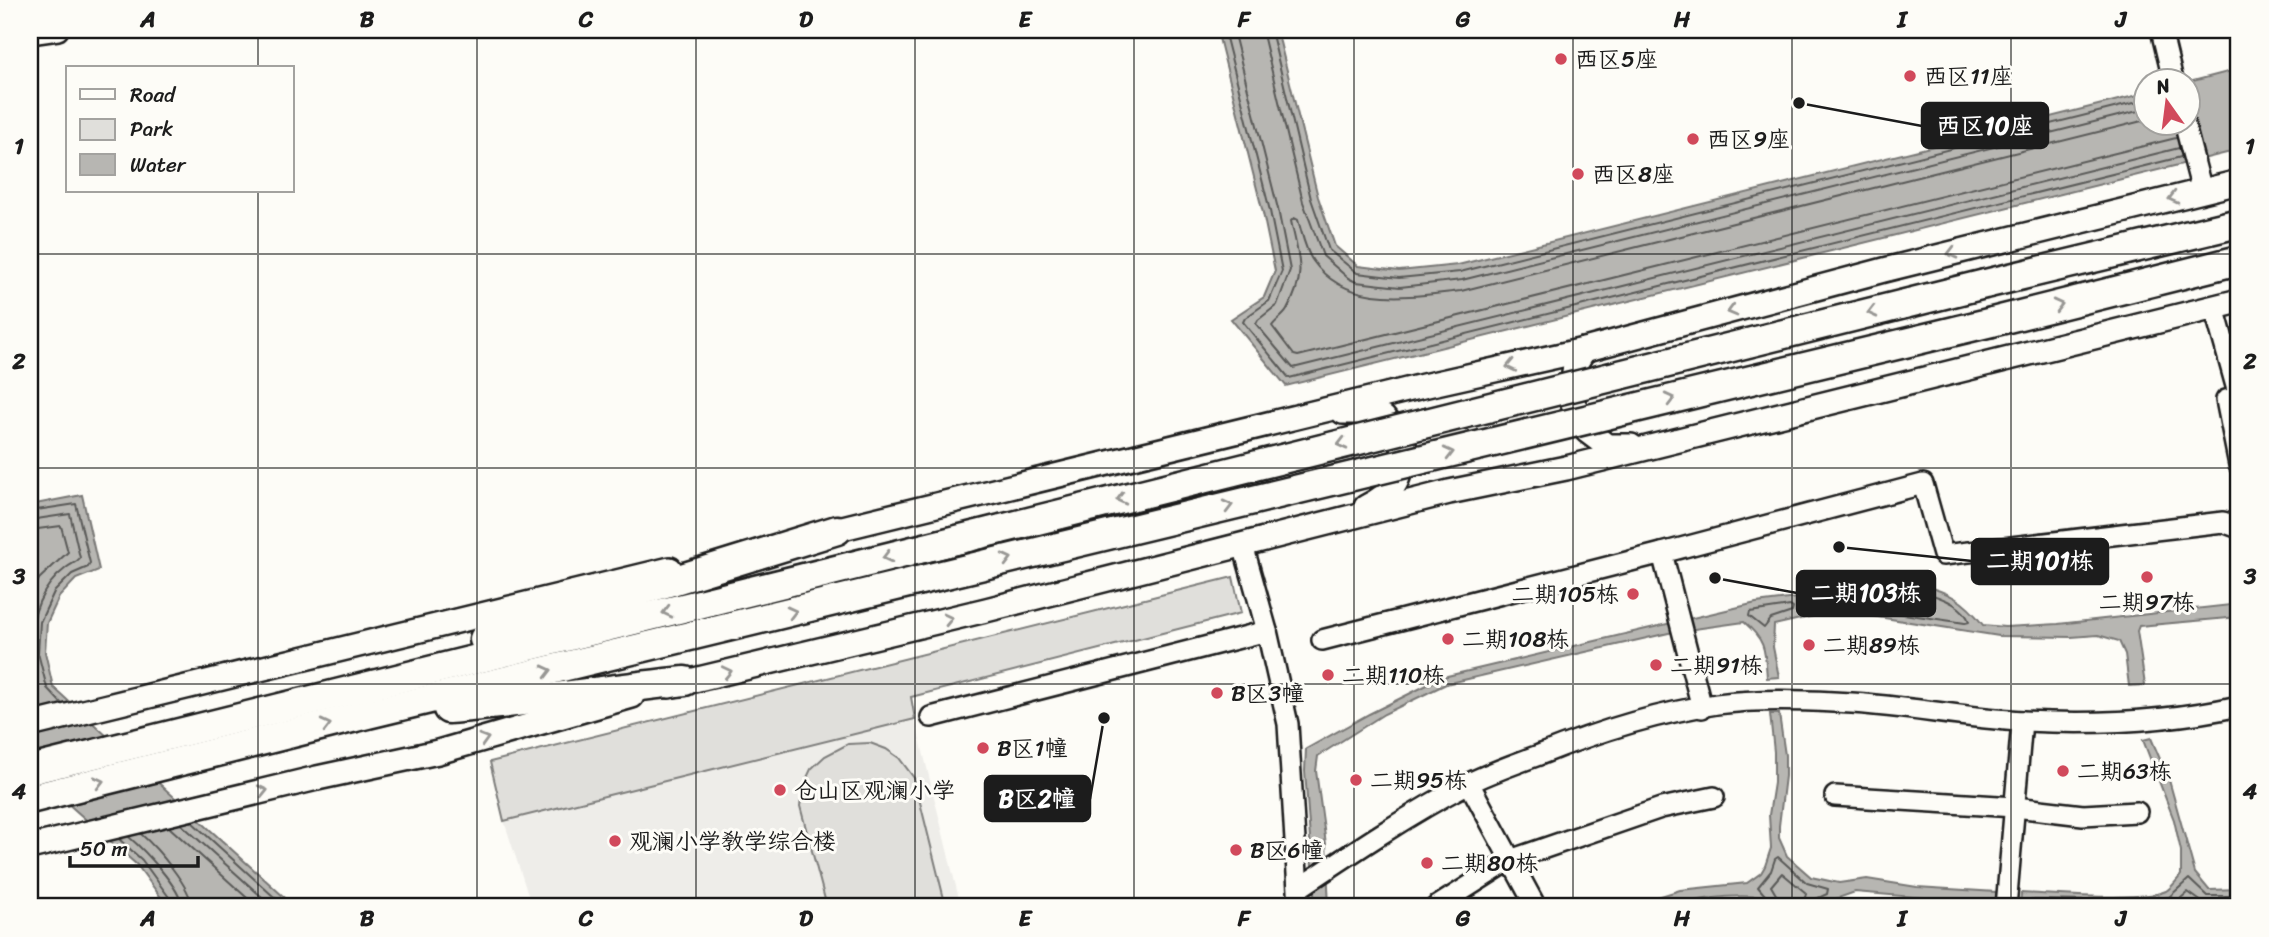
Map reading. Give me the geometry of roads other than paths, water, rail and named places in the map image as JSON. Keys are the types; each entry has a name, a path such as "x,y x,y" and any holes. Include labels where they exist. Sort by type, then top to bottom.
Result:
{"highway":[{"path":"30,770 2239,223"},
{"path":"32,799 368,714 2239,260"},
{"path":"129,745 836,530"},
{"path":"368,714 511,705 604,690 685,681"}],"main road":[{"path":"30,725 1423,386 1584,350 1884,270 2239,182"},
{"path":"30,847 196,806 438,752 685,681 986,610 1449,492 1566,468 2239,301"},
{"path":"1584,350 1575,364 1571,398 1587,431 1607,446 1648,446"},
{"path":"1313,414 1356,412 1383,417 1404,443 1401,474 1385,497 1341,519"}],"street":[{"path":"30,34 58,30"},
{"path":"2161,30 2170,66"},
{"path":"2188,136 2202,191"},
{"path":"2214,307 2239,397 2226,400 2239,465"},
{"path":"1322,640 1923,484 1943,555 2224,522 2239,528"},
{"path":"1243,545 1267,631 1287,723 1309,886 1424,808 1469,783 1581,738 1634,722 1717,704 1836,702 2022,721 2065,722 2163,718 2239,706"},
{"path":"1662,552 1702,708"},
{"path":"931,717 1267,631"},
{"path":"2006,907 2022,721"},
{"path":"1469,783 1536,907"},
{"path":"1835,796 2015,807 2083,815 2137,812"},
{"path":"1436,907 1510,860 1661,808 1714,797"}],"water":[{"path":"1217,30 1277,30 1318,197 1335,246 1358,266 1399,271 1458,265 2132,96 2132,136 2202,136 2202,79 2239,69 2239,150 1286,386 1231,319 1264,297 1275,271"},
{"path":"82,495 99,570 76,579 59,597 47,623 45,652 53,687 295,907 168,907 137,865 30,770 30,505"},
{"path":"1918,584 1955,598 1983,625 2005,627 2058,624 2239,604 2239,617 2139,626 2137,631 2145,685 2129,686 2125,654 2119,641 2098,635 1999,636 1859,614 1845,605 1835,611 1774,625 1773,647 1779,677 1767,678 1763,647 1757,635 1744,622 1673,632 1446,684 1384,714 1318,756 1316,771 1326,844 1329,907 1315,907 1305,771 1306,749 1369,714 1443,677 1756,603 1870,593"},
{"path":"1770,714 1779,714 1785,755 1779,838 1787,856 1811,877 1839,883 1867,879 1917,887 1996,892 1996,904 1855,892 1813,907 1766,907 1759,897 1735,896 1660,908 1626,907 1680,890 1747,883 1761,873 1771,848 1769,815 1774,783 1774,752"},
{"path":"2151,738 2169,780 2195,873 2209,890 2239,889 2239,907 2020,907 2021,893 2138,896 2166,891 2181,875 2181,851 2174,820 2143,740"}],"place":[{"name":"西区5座","path":"1561,59"},
{"name":"西区11座","path":"1910,76"},
{"name":"西区10座","path":"1799,103"},
{"name":"西区9座","path":"1693,139"},
{"name":"西区8座","path":"1578,174"},
{"name":"二期101栋","path":"1839,547"},
{"name":"二期97栋","path":"2147,577"},
{"name":"二期103栋","path":"1715,578"},
{"name":"二期105栋","path":"1633,594"},
{"name":"二期108栋","path":"1448,639"},
{"name":"二期89栋","path":"1809,645"},
{"name":"二期91栋","path":"1656,665"},
{"name":"二期110栋","path":"1328,675"},
{"name":"B区3幢","path":"1217,693"},
{"name":"B区2幢","path":"1104,718"},
{"name":"B区1幢","path":"983,748"},
{"name":"二期63栋","path":"2063,771"},
{"name":"二期95栋","path":"1356,780"},
{"name":"仓山区观澜小学","path":"780,790"},
{"name":"观澜小学教学综合楼","path":"615,841"},
{"name":"B区6幢","path":"1236,850"},
{"name":"二期80栋","path":"1427,863"}]}
